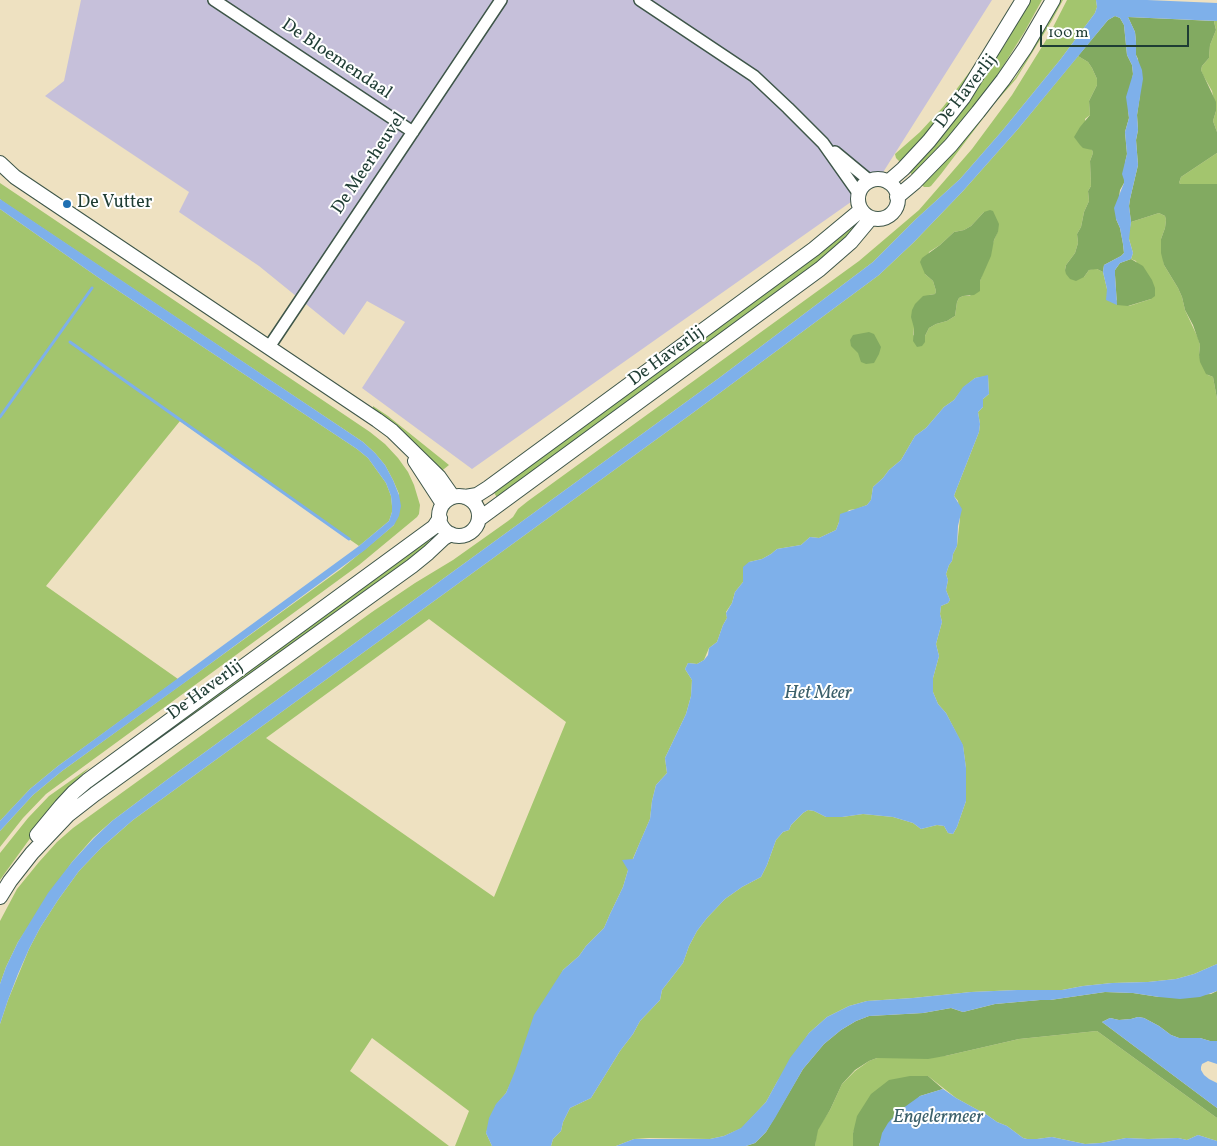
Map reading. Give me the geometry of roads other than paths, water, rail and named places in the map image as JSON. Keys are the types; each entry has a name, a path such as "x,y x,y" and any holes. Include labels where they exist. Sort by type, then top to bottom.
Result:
{"street":[{"name":"De Bloemendaal","path":"214,0 413,132"},
{"name":"De Meerheuvel","path":"269,347 501,0"},
{"path":"640,0 754,76 823,144 870,181"},
{"name":"De Haverlij","path":"888,182 929,141 963,98 1023,0"},
{"name":"De Haverlij","path":"898,197 916,182 951,145 978,112 1003,80 1053,0"},
{"path":"823,144 859,194"},
{"path":"0,163 15,177 392,431 406,446 429,484 454,499 471,500 476,505 479,519 477,525 468,533 451,534 442,525 440,511 454,499"},
{"path":"879,179 888,182 898,197 896,207 890,215 881,219 866,214 858,202 859,194 864,184 879,179"},
{"name":"De Haverlij","path":"454,499 477,495 488,488 814,249 866,214"},
{"name":"De Haverlij","path":"479,519 820,269 851,242 866,214"},
{"name":"De Haverlij","path":"0,887 43,827 74,792 434,526 440,518"},
{"name":"De Haverlij","path":"0,897 32,853 68,815 412,566 451,534"}],"water":[{"path":"1096,0 1217,3 1217,21 1128,17 1135,32 1136,55 1142,70 1143,79 1137,115 1138,165 1129,206 1131,222 1129,239 1133,253 1131,259 1120,263 1115,270 1117,305 1106,300 1107,289 1103,272 1104,265 1124,253 1120,228 1114,208 1124,183 1122,174 1127,154 1125,132 1129,118 1126,97 1133,74 1132,65 1127,55 1124,25 1120,18 1115,16 1108,20 1018,129 963,191 879,275 133,820 101,848 79,871 40,928 18,974 0,1024 0,984 18,942 48,893 72,862 112,821 719,378 873,262 960,179 1002,131 1060,60 1095,13 1097,7"},
{"path":"0,199 363,442 385,465 399,495 401,506 399,516 394,525 365,550 62,771 33,795 0,831 0,821 30,789 58,766 359,546 389,521 392,506 391,496 386,483 368,458 357,449 99,278 0,209"},
{"name":"Het Meer","path":"988,375 989,394 983,399 983,407 978,412 979,432 954,496 962,509 958,526 957,546 946,574 948,580 946,590 950,600 941,606 942,622 936,644 939,656 933,678 933,692 938,704 946,713 963,745 966,768 966,801 953,834 948,833 944,826 937,825 921,829 913,823 893,817 863,814 826,817 808,810 803,813 791,825 789,830 783,832 776,840 761,877 725,899 697,931 683,963 662,990 660,1000 640,1021 591,1098 570,1108 561,1131 553,1139 551,1146 492,1146 486,1133 489,1118 496,1104 506,1093 534,1015 563,970 579,956 604,928 623,887 628,870 622,860 633,859 650,819 656,785 667,773 665,758 686,714 691,696 692,680 685,669 688,663 697,664 704,660 708,655 709,648 717,642 735,592 743,582 743,567 749,562 762,559 777,549 801,545 810,537 819,538 836,530 840,514 867,505 871,500 873,487 901,460 915,436 926,428 944,407 954,400 963,387 975,378"},
{"path":"1217,964 1217,991 1200,997 1180,999 1133,993 1105,992 1050,1000 995,1004 963,1012 951,1008 923,1013 869,1016 841,1030 824,1044 803,1069 766,1132 755,1143 746,1146 616,1146 634,1139 710,1139 724,1136 741,1128 766,1102 790,1058 809,1033 827,1017 849,1006 867,1001 971,992 1062,990 1112,983 1176,979"},
{"path":"1110,1018 1119,1020 1144,1018 1179,1038 1200,1038 1217,1041 1217,1064 1208,1061 1202,1064 1201,1070 1204,1075 1217,1083 1217,1108 1102,1022"},
{"name":"Engelermeer","path":"943,1089 1027,1139 1052,1137 1085,1144 1126,1138 1178,1138 1187,1140 1198,1135 1217,1141 1217,1146 879,1146 882,1133 899,1111 920,1096"}],"waterway":[{"path":"0,417 92,288"},
{"path":"70,342 349,539"}],"place":[{"name":"De Vutter","path":"67,204"}]}
